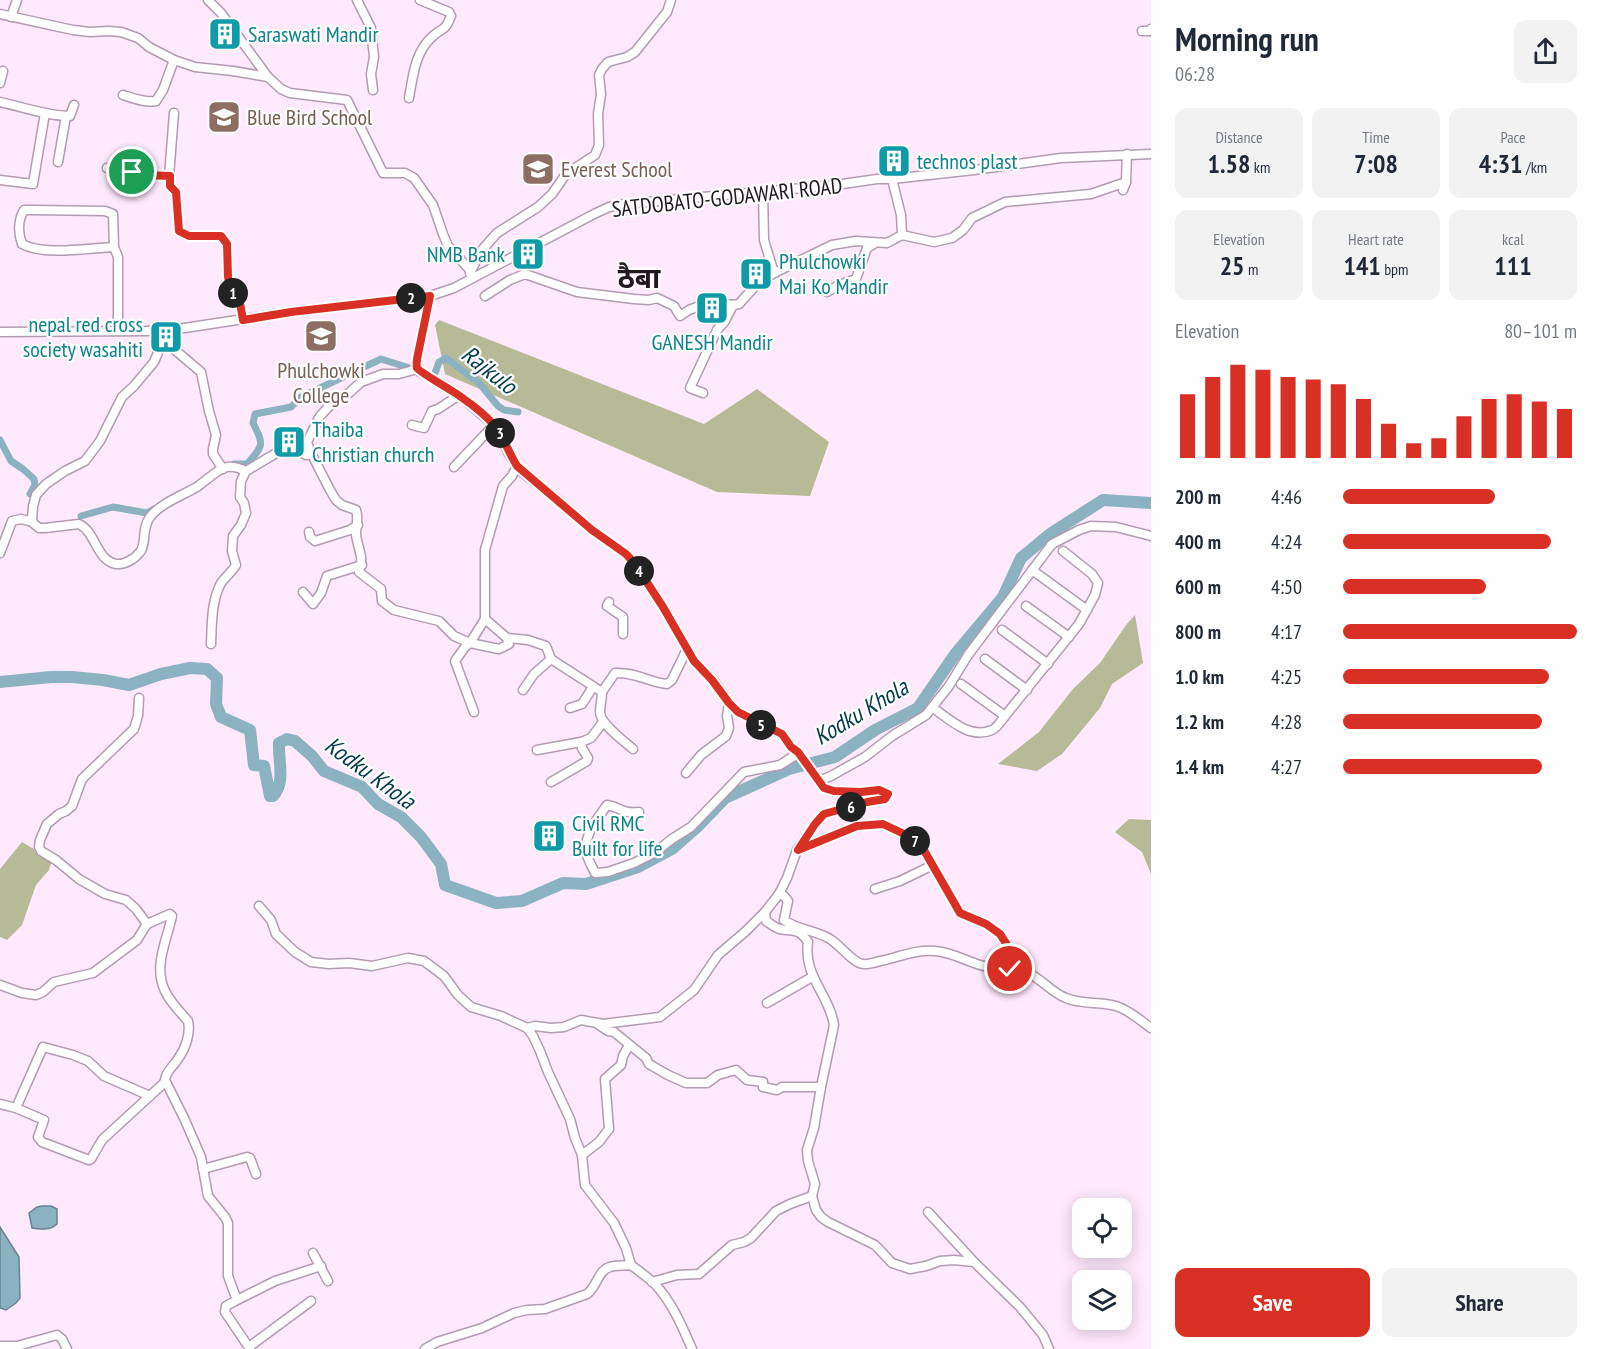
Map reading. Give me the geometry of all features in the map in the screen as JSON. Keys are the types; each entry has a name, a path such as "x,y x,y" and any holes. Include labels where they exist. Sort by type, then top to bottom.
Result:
{"street":[{"path":"11,17 17,0"},
{"path":"208,0 221,13 268,77 281,89 290,93 347,100 383,173 405,173 414,178 433,205 448,246 470,270"},
{"path":"357,0 371,28 374,57 371,74 373,90"},
{"path":"409,98 416,64 422,50 433,36 446,28 452,16 449,12 420,0"},
{"path":"468,280 470,270 481,251 497,233 538,207 552,194 566,174 596,155 599,145 598,114 601,94 599,75 608,62 627,57 634,52 667,12 671,0"},
{"path":"0,14 73,30 121,32 138,38 149,47 174,60 195,67 268,77"},
{"path":"1142,31 1151,29"},
{"path":"123,95 153,103 156,101 163,90 174,60"},
{"path":"0,83 3,71"},
{"path":"0,102 66,116 70,116 75,105"},
{"path":"0,180 33,184 45,113"},
{"path":"174,113 170,186 176,192 179,231 189,236 221,236 225,240 230,286 240,303 243,320"},
{"path":"58,162 66,116"},
{"path":"485,296 510,280 525,274 577,292 634,299 657,298 674,306 680,316 711,302 739,304 756,285 774,273 832,245 856,242 887,243 902,235 934,242 952,238 963,230 972,218 1005,202 1091,194 1124,186 1127,154"},
{"name":"SATDOBATO-GODAWARI ROAD","path":"0,332 178,329 291,312 430,296 444,292 609,207 625,204 836,185 1061,158 1151,154"},
{"path":"107,168 146,175 170,176"},
{"path":"892,179 899,206 902,235"},
{"path":"763,191 764,240 774,273"},
{"path":"114,247 42,250 28,247 22,244 19,236 21,216 24,210 105,211 113,214 114,247 118,257 118,331"},
{"path":"827,292 856,279 867,248 876,242"},
{"path":"417,369 419,347 430,296"},
{"path":"703,393 690,388 717,330 725,321 733,305"},
{"path":"178,329 160,348 154,362 122,397 100,441 84,461 46,484 36,495 33,506 33,523 39,528 79,524 93,537 102,555 115,564 122,564 134,558 143,548 144,530 151,516 175,498 223,469 232,466 246,471"},
{"path":"170,337 175,350 201,372 216,435 213,454 223,469"},
{"path":"417,369 444,385 494,425 517,466 592,530 626,554 663,607 694,661 738,712 782,734 824,788 834,791 861,792 879,790 888,794 885,799 824,814 798,850 779,894 765,912 718,955 694,990 660,1017 603,1024 581,1020 564,1027 527,1028"},
{"path":"417,369 399,374 383,374 361,382 349,393 333,402 320,417 307,442 336,500 356,510 358,516 356,534 362,566 359,572 381,589 382,601 394,610 439,621 454,636 470,643 499,649 509,644 507,638 485,619"},
{"path":"412,425 424,428 432,411 458,396"},
{"path":"454,467 494,425"},
{"path":"211,644 214,600 223,581 236,565 232,551 233,536 242,525 246,513 240,497 246,471 278,452 296,450 311,454"},
{"path":"474,712 455,662 485,619 485,550 503,486 517,466"},
{"path":"0,553 12,521 32,519"},
{"path":"309,532 315,542 358,525"},
{"path":"817,777 831,776 865,757 892,736 926,715 1052,544 1091,526 1116,527 1151,536"},
{"path":"932,707 967,731 980,733 994,730 1070,637 1095,596 1098,583 1092,573 1063,551"},
{"path":"303,592 313,604 321,593 327,576 362,566"},
{"path":"1032,570 1087,610"},
{"path":"609,602 607,606 623,617 623,634"},
{"path":"1026,606 1070,637"},
{"path":"1002,630 1048,664"},
{"path":"507,638 528,640 546,646 551,659 602,692"},
{"path":"633,749 603,722 600,714 603,701 602,692 615,673 628,672 667,684 672,680 687,649"},
{"path":"523,690 534,674 551,659"},
{"path":"985,659 1027,690"},
{"path":"961,684 1005,716"},
{"path":"570,708 582,704 593,687"},
{"path":"139,698 138,716 134,729 82,779 72,806 48,824 39,847 41,851 79,879 105,894 126,900 147,924"},
{"path":"686,773 701,755 726,736 729,728 727,716 729,703"},
{"path":"537,750 591,738 603,722"},
{"path":"551,782 587,761 588,758 581,742"},
{"path":"639,812 627,813 607,805 587,840 586,852 595,873 608,872 654,853 691,827 744,772 780,765 801,756"},
{"path":"798,850 857,826 883,824 902,833 921,845 960,913 986,924 1000,934 1011,951 1018,969"},
{"path":"875,890 933,865"},
{"path":"779,894 788,901 784,920 830,939 855,961 862,964 910,953 934,951 955,955 989,967 1018,969 1031,974 1054,992 1066,998 1079,1002 1116,1006 1130,1012 1151,1028"},
{"path":"259,906 271,920 276,934 295,952 311,962 372,966 408,958 424,961 444,976 458,995 471,1007 501,1016 527,1028 533,1036 570,1119 582,1155 585,1185 614,1223 631,1265 662,1292 676,1312 692,1349"},
{"path":"765,912 766,921 777,928 802,933 808,942 807,952 812,976 832,1015 834,1025 814,1128 807,1150 815,1184 812,1196 816,1210 828,1222 875,1245 892,1263 910,1269 940,1261 974,1262"},
{"path":"0,985 22,993 36,994 54,982 93,974 137,940 147,924 170,914 172,916 160,966 162,984 165,993 188,1022 189,1027 184,1048 166,1074 165,1082 201,1158 208,1196 225,1217 229,1226 228,1276 237,1300"},
{"path":"767,1003 812,976"},
{"path":"596,1023 614,1032 646,1058 649,1064 668,1076 686,1083 707,1083 718,1075 736,1070 747,1080 763,1082 763,1087 777,1090 782,1087 821,1087"},
{"path":"582,1155 599,1142 609,1129 605,1079 621,1065 629,1045"},
{"path":"16,1108 43,1047 88,1061 104,1076 150,1096"},
{"path":"0,1104 44,1120 38,1137 42,1142 89,1160 102,1140 165,1082"},
{"path":"203,1168 247,1157 250,1158 256,1174"},
{"path":"652,1282 677,1275 699,1274 732,1245 750,1238 777,1211 812,1196"},
{"path":"928,1212 1020,1307 1043,1335 1049,1349"},
{"path":"313,1253 328,1281"},
{"path":"425,1349 437,1342 482,1328 514,1313 545,1309 587,1294 592,1291 606,1269 611,1266 631,1265"},
{"path":"311,1301 249,1348 225,1312 226,1306 275,1281 321,1266"},
{"path":"0,1346 17,1346 57,1335 67,1349"}],"green space":[{"path":"439,320 704,424 757,389 829,442 810,496 717,492 445,374 435,325"},
{"path":"1135,615 1143,663 1112,684 1100,708 1062,754 1037,771 998,764 1039,732 1073,689 1100,663"},
{"path":"1129,819 1151,820 1151,874 1142,852 1115,832"},
{"path":"22,842 52,860 49,870 36,885 22,925 7,940 0,937 0,869"}],"water":[{"path":"42,1206 57,1209 57,1224 48,1229 32,1228 29,1213"},
{"path":"0,1227 19,1257 20,1298 6,1310 0,1308"}],"waterway":[{"name":"Rajkulo","path":"429,375 434,376 439,362 446,358 479,383 498,406 504,410 518,412"},
{"name":"Rajkulo","path":"234,464 247,464 257,453 260,441 253,423 255,414 291,407 301,397 381,359 416,370"},
{"path":"0,440 11,461 34,479 35,485 30,494"},
{"name":"Kodku Khola","path":"0,682 72,677 129,685 161,674 190,668 207,669 217,678 216,704 221,717 250,730 254,765 264,766 270,796 273,796 279,784 279,743 287,739 295,741 324,771 362,787 378,804 401,817 421,837 441,864 445,885 496,903 522,901 563,883 586,884 638,867 672,849 725,798 789,769 835,757 875,730 918,708 956,653 1003,597 1021,558 1050,534 1103,500 1151,503"},
{"name":"Rajkulo","path":"81,516 113,507 147,513 154,509"}],"place":[{"name":"Saraswati Mandir","path":"225,34"},
{"name":"Blue Bird School","path":"224,117"},
{"name":"technos plast","path":"894,161"},
{"name":"Everest School","path":"538,169"},
{"name":"NMB Bank","path":"528,254"},
{"name":"Phulchowki Mai Ko Mandir","path":"756,274"},
{"name":"GANESH Mandir","path":"712,308"},
{"name":"Phulchowki College","path":"321,336"},
{"name":"nepal red cross society wasahiti","path":"166,337"},
{"name":"Thaiba Christian church","path":"289,442"},
{"name":"Civil RMC Built for life","path":"549,836"}],"district":[{"name":"ठैबा","path":"639,278"}],"route":[{"path":"132,172 170,176 170,186 176,192 179,231 189,236 221,236 225,240 230,286 240,303 243,320 291,312 430,296 417,369 460,396 494,425 509,454 523,473 592,530 626,554 663,607 694,661 738,712 782,734 824,788 834,791 861,792 879,790 888,794 885,799 824,814 798,850 857,826 883,824 902,833 921,845 960,913 986,924 1000,934 1011,951 1018,969 1010,969"}]}
